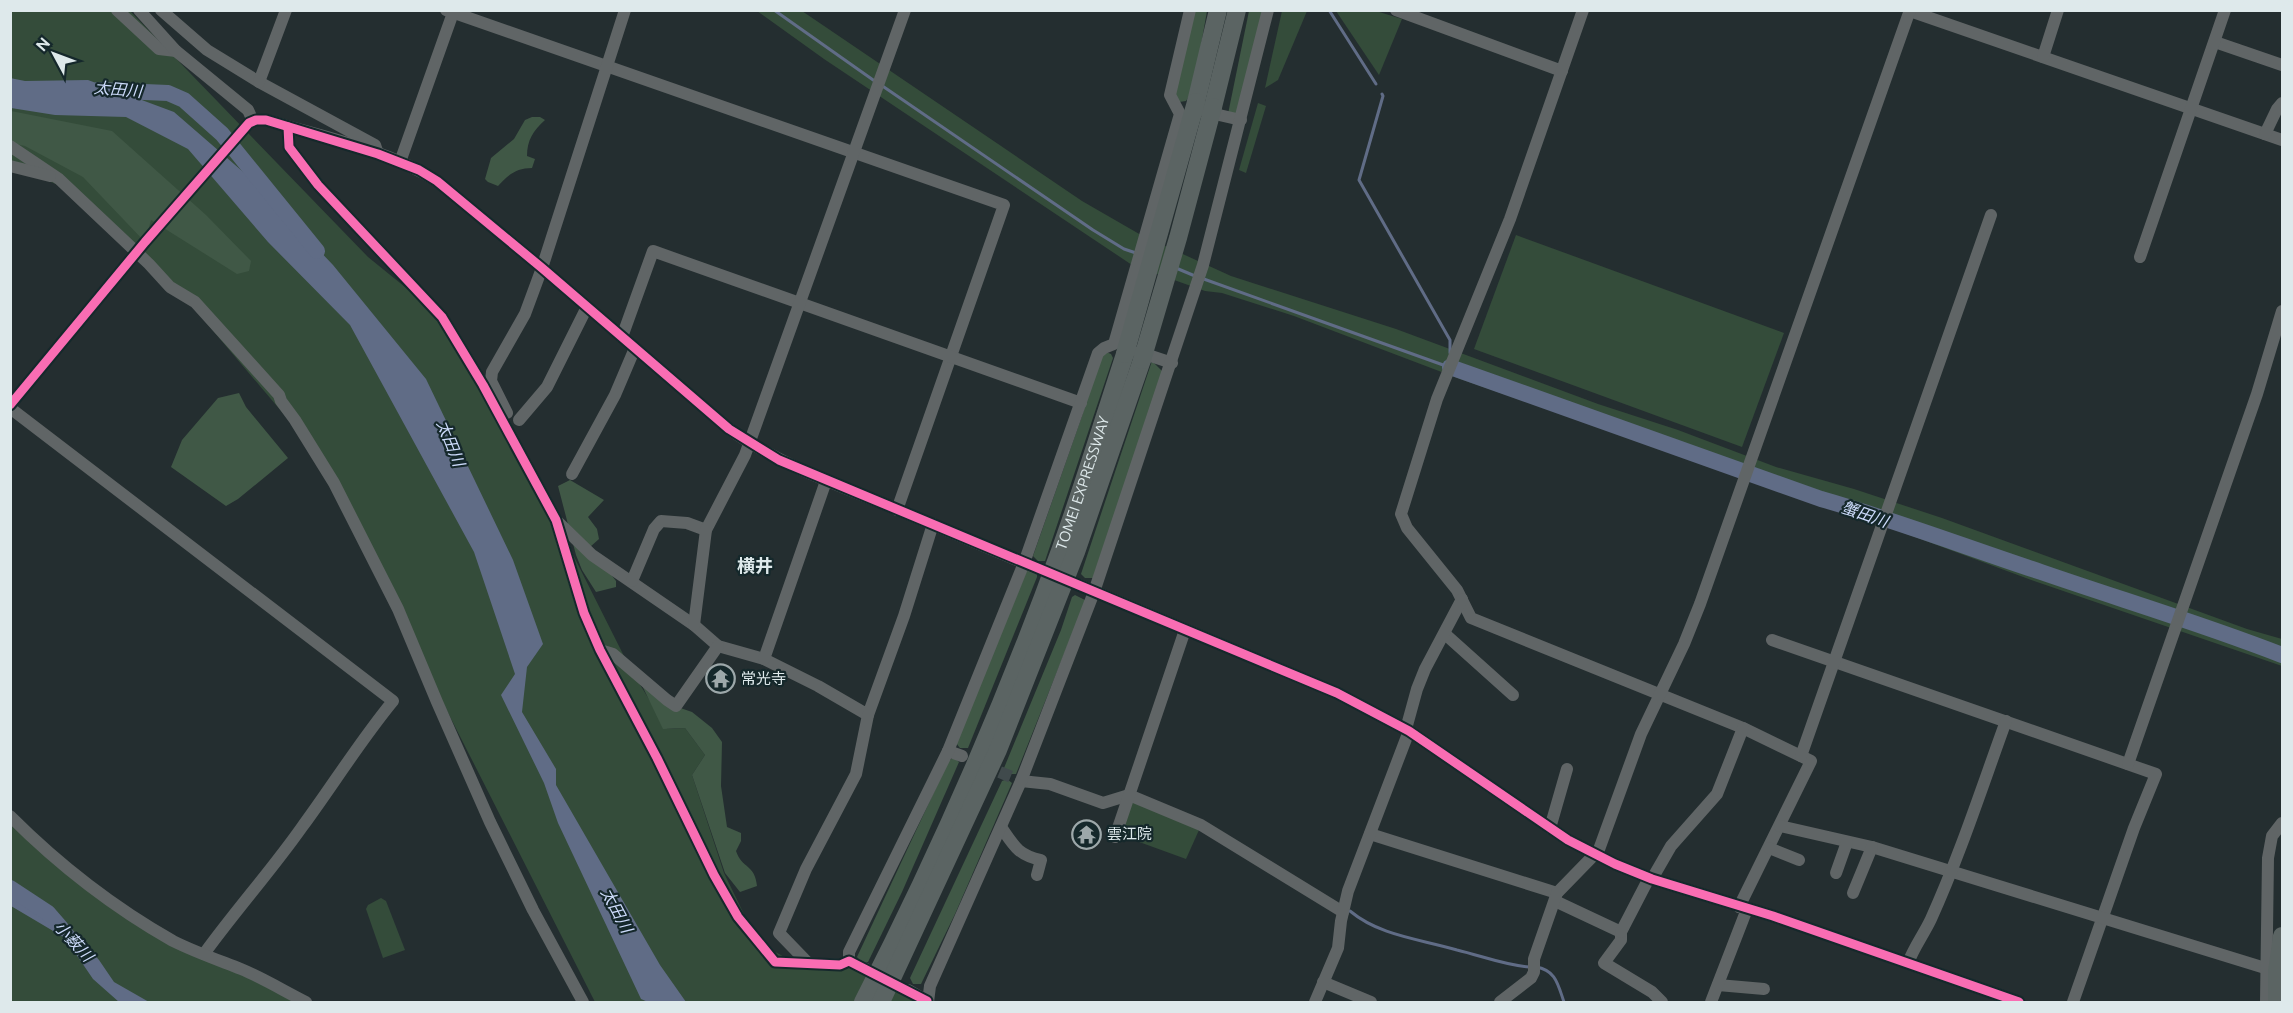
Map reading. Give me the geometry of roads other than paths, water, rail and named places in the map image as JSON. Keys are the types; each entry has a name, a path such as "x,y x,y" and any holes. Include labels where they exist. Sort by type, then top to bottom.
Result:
{"highway":[{"name":"TOMEI EXPRESSWAY","path":"1205,105 1218,10"},
{"name":"TOMEI EXPRESSWAY","path":"863,1002 893,943 1012,678 1062,546 1127,352 1236,10"},
{"name":"TOMEI EXPRESSWAY","path":"881,1002 913,939 998,750 1076,552 1127,352"},
{"path":"2277,1002 2277,972 2283,936"}],"street":[{"path":"117,10 159,49 176,51"},
{"path":"139,10 176,51 248,110 251,122"},
{"path":"161,10 207,50 259,82 375,145 378,154"},
{"path":"174,22 181,10"},
{"path":"259,82 286,10"},
{"path":"515,443 508,415 491,381 492,372 525,314 542,268 625,10"},
{"path":"694,625 706,530 749,443 905,10"},
{"path":"1127,352 1139,262 1180,114 1170,94 1190,10"},
{"path":"908,990 928,1002 930,986 1021,781 1094,592 1197,286 1268,10"},
{"path":"1396,10 1562,71"},
{"path":"1583,10 1510,219 1437,399 1401,514 1407,528 1457,590 1471,618 1743,728 1811,761 1743,908 1712,1002"},
{"path":"2043,57 2058,10"},
{"path":"2140,257 2224,10"},
{"path":"400,162 451,11 1004,205 897,510"},
{"path":"1500,1002 1531,978 1534,972 1534,959 1556,897 1596,854 1641,734 1700,604 1910,11 2283,140"},
{"path":"2215,42 2283,65"},
{"path":"2265,134 2277,109 2283,103"},
{"path":"1176,105 1241,120"},
{"path":"204,954 301,828 372,726 393,700 10,406 145,242 251,122 266,120 378,154 419,170 437,181 729,429 749,443 779,460 826,481 1038,569"},
{"path":"288,127 289,147 318,185 442,317 515,443 556,520 584,613 600,650 657,758 714,876 738,917 775,962 840,964 849,961 866,969"},
{"path":"10,147 54,177"},
{"path":"10,166 59,178 170,287 195,302 279,395 334,483 398,609 490,822 533,910 583,1002"},
{"path":"1801,756 1991,215"},
{"path":"622,337 653,251 1082,403"},
{"path":"519,420 547,387 587,307"},
{"path":"2128,764 2257,394 2283,311"},
{"path":"572,474 615,395 635,348"},
{"path":"849,961 849,952 948,751 1024,563 1098,353 1104,348 1172,363"},
{"path":"764,659 826,481"},
{"path":"556,520 592,555 632,580 694,625 718,646 764,659 818,686 868,715"},
{"path":"632,580 654,529 661,521 687,523 706,530"},
{"path":"808,963 779,933 806,869 856,774 868,715 904,616 933,524"},
{"path":"1079,585 1337,693 1407,730 1550,828 1596,854 1651,879 1773,916 2005,1000 2019,1002"},
{"path":"1315,1002 1338,948 1348,891 1407,730 1417,689 1462,599"},
{"path":"1115,837 1185,630"},
{"path":"1445,634 1513,694"},
{"path":"1772,640 2156,774 2134,828 2073,1002"},
{"path":"600,650 613,654 676,706 718,646"},
{"path":"1908,963 1930,921 1951,871 2006,721"},
{"path":"1662,1002 1652,992 1604,963 1621,940 1621,932 1671,846 1717,794 1743,728"},
{"path":"948,751 962,756"},
{"path":"1550,828 1567,769"},
{"path":"1021,781 1050,784 1103,803 1129,795 1201,825 1343,912"},
{"path":"10,816 36,842 85,883 123,910 176,942 273,983 306,1002"},
{"path":"2266,1002 2268,858 2272,836 2283,823"},
{"path":"1780,826 1872,847 2265,968"},
{"path":"1000,827 1017,850 1025,856 1041,860 1036,875"},
{"path":"1370,834 1556,897 1621,932"},
{"path":"1836,873 1847,842"},
{"path":"1853,893 1872,847"},
{"path":"1769,848 1799,860"},
{"path":"1323,982 1371,1002"},
{"path":"1718,985 1764,989"}],"water":[{"path":"10,78 25,81 88,80 174,112 249,177 333,265 426,379 513,560 543,644 527,667 522,712 556,769 556,785 660,965 686,1002 648,1002 641,999 558,823 544,783 501,695 515,674 474,552 350,325 268,242 188,149 126,117 55,115 11,108"},
{"path":"10,889 71,928 99,960 114,982 149,1002 119,1002 93,979 65,938 11,906"}],"waterway":[{"path":"774,10 876,82"},
{"path":"1329,10 1376,84"},
{"path":"881,85 1093,230 1124,249 1136,253"},
{"name":"太田川","path":"98,90 168,93 184,100 222,134 317,251"},
{"path":"1382,94 1359,180 1450,340 1450,353"},
{"path":"1176,268 1195,276"},
{"path":"1201,278 1446,366"},
{"name":"蟹田川","path":"1450,367 1821,499 2192,622 2282,655"},
{"name":"小薮川","path":"10,888 48,913 61,928"},
{"path":"1350,911 1374,926 1401,936 1529,967"},
{"path":"1536,967 1552,975 1558,984 1564,1002"}],"tunnel":[{"path":"983,765 1021,781"}],"place":[{"name":"常光寺","path":"720,679"},
{"name":"雲江院","path":"1086,834"}],"district":[{"name":"横井","path":"755,566"}]}
